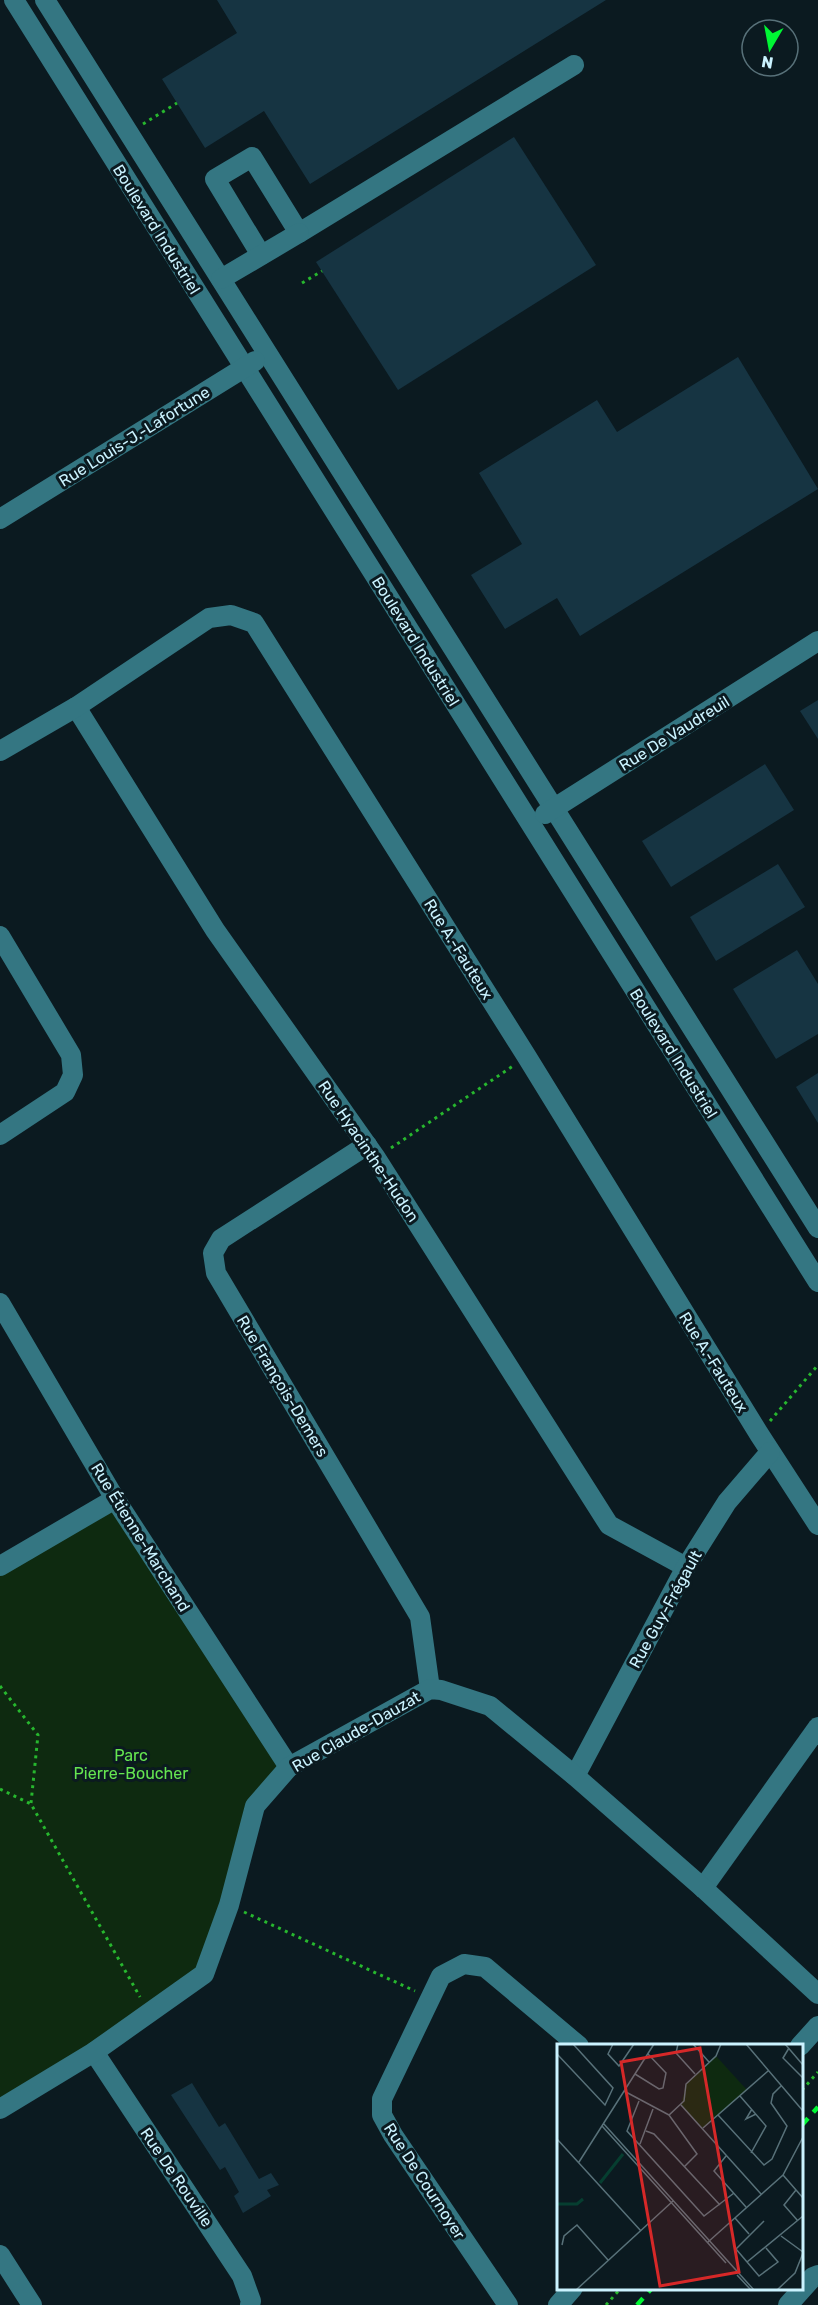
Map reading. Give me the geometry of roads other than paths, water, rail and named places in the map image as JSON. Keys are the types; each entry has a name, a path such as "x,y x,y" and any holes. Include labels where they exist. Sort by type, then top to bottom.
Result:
{"street":[{"name":"Boulevard Industriel","path":"14,0 818,1282"},
{"name":"Boulevard Industriel","path":"45,0 818,1228"},
{"path":"221,279 574,65"},
{"path":"261,255 215,179 252,157 299,233"},
{"name":"Rue Louis-J.-Lafortune","path":"0,519 268,353"},
{"path":"312,476 335,461"},
{"name":"Rue A.-Fauteux","path":"0,751 75,707 208,618 231,615 254,623 818,1526"},
{"name":"Rue De Vaudreuil","path":"530,824 818,641"},
{"name":"Rue Hyacinthe-Hudon","path":"75,707 215,930 371,1152 609,1525 686,1567"},
{"path":"0,936 71,1055 73,1075 65,1092 0,1135"},
{"path":"616,961 642,947"},
{"path":"653,1019 678,1004"},
{"path":"710,1110 736,1097"},
{"name":"Rue François-Demers","path":"371,1152 221,1239 213,1253 216,1274 420,1617 430,1689"},
{"path":"796,1248 818,1235"},
{"name":"Rue Étienne-Marchand","path":"0,1303 115,1499 289,1767"},
{"name":"Rue Guy-Frégault","path":"575,1776 686,1567 727,1502 770,1452"},
{"path":"0,1566 115,1499"},
{"name":"Rue Claude-Dauzat","path":"0,2109 94,2052 204,1974 229,1905 255,1806 289,1767 430,1689 441,1690 490,1706 575,1776 703,1888 818,1994"},
{"path":"703,1888 818,1727"},
{"name":"Rue De Cournoyer","path":"508,2305 393,2135 382,2115 382,2099 441,1976 464,1964 485,1966 577,2044"},
{"path":"802,2044 818,2026"},
{"name":"Rue De Rouville","path":"94,2052 242,2276 251,2301 250,2305"},
{"path":"0,2255 32,2305"},
{"path":"803,2288 813,2277 818,2275"},
{"path":"558,2305 572,2290"},
{"path":"788,2305 801,2290"}],"railway":[{"path":"803,2124 818,2107"},
{"path":"637,2305 650,2290"}],"park label":[{"name":"Parc Pierre-Boucher","path":"131,1764"}]}
